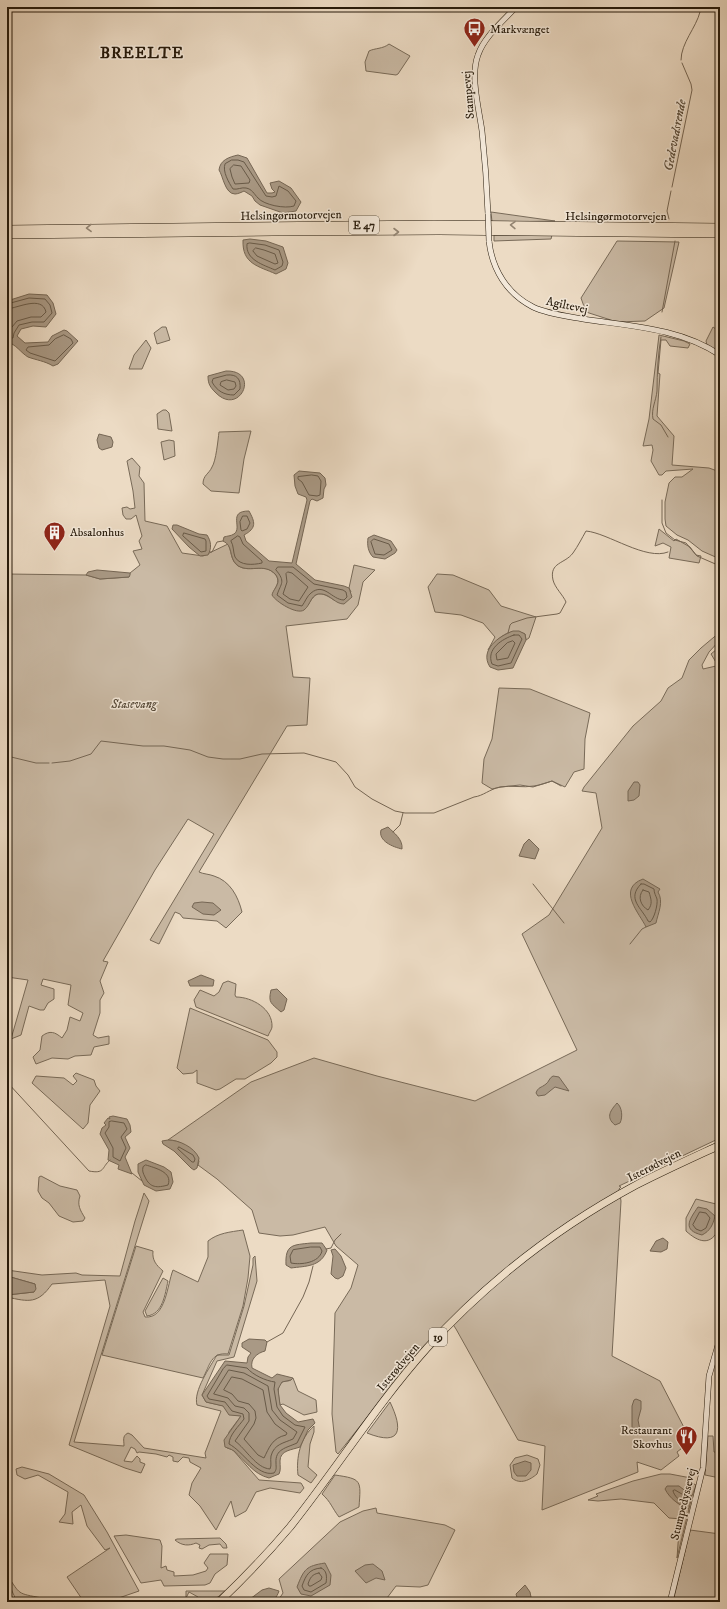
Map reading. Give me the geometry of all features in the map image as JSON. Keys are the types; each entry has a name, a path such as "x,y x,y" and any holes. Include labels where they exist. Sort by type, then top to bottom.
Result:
{"highway":[{"name":"Helsingørmotorvejen","path":"7,229 434,224 720,227"},
{"name":"Helsingørmotorvejen","path":"7,236 281,232 720,234"},
{"name":"Isterødvejen","path":"219,1602 246,1576 290,1526 379,1407 417,1360 453,1321 484,1292 543,1244 601,1205 655,1175 720,1145"}],"street":[{"path":"7,11 14,7"},
{"name":"Stampevej","path":"486,171 475,79 476,62 481,48 486,40 516,7"},
{"name":"Agiltevej","path":"486,171 489,241 494,262 503,280 516,296 532,306 553,314 673,334 702,345 720,355"},
{"name":"Stumpedyssevej","path":"670,1602 703,1468 709,1376 720,1338"}],"green space":[{"path":"389,44 410,56 398,74 366,71 365,62 369,51"},
{"path":"491,212 555,221 492,222"},
{"path":"494,235 552,235 551,239 494,241"},
{"path":"617,241 679,242 664,308 645,321 617,322 586,312 581,298"},
{"path":"162,327 166,327 170,340 157,344 154,333"},
{"path":"713,327 720,332 720,352 707,345 706,341"},
{"path":"659,335 684,341 690,344 688,348 670,346 666,340 661,340 658,373 660,374 657,416 674,436 672,465 709,468 720,472 720,559 702,551 666,526 665,502 669,483 675,477 682,477 693,469 666,471 662,475 659,475 651,461 653,450 652,445 643,446 649,419"},
{"path":"146,340 151,348 142,369 129,369 134,355"},
{"path":"163,410 166,410 169,413 172,431 158,429 157,414"},
{"path":"251,431 244,459 239,493 211,491 203,484 203,481 215,460 219,432"},
{"path":"169,440 174,441 175,456 164,460 161,442"},
{"name":"Stasevang","path":"132,458 140,467 139,476 144,483 145,521 167,526 182,553 203,556 228,544 232,558 238,566 247,569 261,568 270,570 274,573 278,580 273,593 308,605 313,597 319,594 325,595 334,600 351,592 349,588 354,565 375,570 363,582 358,605 347,619 286,626 293,677 310,678 307,725 287,726 199,872 212,875 225,881 236,895 242,912 226,928 217,921 183,918 180,914 175,912 159,944 150,940 214,834 188,819 155,870 103,961 108,962 100,981 104,993 100,1000 100,1013 93,1035 98,1038 109,1036 109,1044 94,1047 91,1055 75,1056 68,1059 52,1058 36,1064 33,1057 40,1050 42,1036 52,1032 62,1038 67,1030 70,1017 80,1021 83,1013 68,1005 71,985 43,979 41,985 54,989 54,999 48,1003 44,1010 29,1006 21,1035 11,1039 28,980 7,977 7,574 86,575 100,579 129,577 130,573 140,565 133,551 142,549 139,541 142,536 136,515 131,519 126,519 123,515 122,508 135,508 127,461"},
{"path":"659,529 674,541 676,539 690,547 696,555 701,556 699,563 669,558 671,547 663,543 655,546"},
{"path":"437,574 453,575 489,590 501,606 536,617 529,638 526,640 525,634 519,632 509,633 495,642 488,650 495,637 483,623 461,615 435,612 428,587"},
{"path":"720,632 720,640 709,652 702,665 703,669 716,666 717,664 711,654 717,649 720,652 720,1138 619,1186 621,1187 619,1189 621,1201 612,1356 660,1381 691,1441 677,1452 679,1456 661,1470 637,1462 638,1472 542,1510 545,1446 518,1440 450,1320 406,1368 338,1454 336,1452 332,1414 335,1313 351,1288 358,1265 336,1246 325,1227 293,1235 280,1236 259,1233 252,1210 217,1179 198,1165 199,1161 186,1146 173,1140 168,1140 251,1082 314,1058 475,1101 577,1050 522,934 549,915 602,828 596,793 582,791 584,787 633,726 661,701 668,688 682,678 689,660"},
{"path":"499,688 530,689 590,713 585,739 584,769 574,772 565,787 552,781 533,787 520,785 492,789 482,783 484,759 492,739"},
{"path":"228,981 236,984 236,997 249,999 255,1002 260,1005 269,1015 272,1027 268,1036 196,1007 194,1000 200,990 214,996 219,992 223,983"},
{"path":"190,1008 268,1040 277,1052 277,1057 271,1063 245,1079 236,1079 220,1089 216,1090 197,1083 197,1070 193,1073 183,1074 177,1068"},
{"path":"76,1073 94,1080 100,1091 90,1105 88,1123 83,1129 32,1083 36,1076 64,1078 73,1085 77,1081 73,1076"},
{"path":"41,1176 60,1186 77,1190 80,1196 80,1207 85,1218 83,1221 73,1222 59,1216 49,1203 42,1198 38,1191 39,1177"},
{"path":"144,1193 149,1201 74,1442 124,1446 124,1437 128,1433 132,1435 144,1448 206,1458 205,1453 221,1411 197,1405 197,1393 203,1379 217,1355 229,1355 244,1306 253,1265 253,1258 255,1256 257,1281 234,1357 217,1361 202,1395 206,1402 224,1406 229,1414 241,1416 229,1432 227,1448 233,1450 259,1480 301,1483 304,1488 300,1493 270,1488 256,1492 246,1511 235,1517 231,1501 216,1530 200,1506 189,1495 192,1483 201,1468 190,1462 189,1458 183,1457 178,1462 173,1461 173,1457 169,1455 167,1457 156,1454 137,1453 135,1449 131,1447 124,1461 132,1462 137,1456 140,1459 140,1462 145,1464 141,1473 69,1445 110,1306 105,1280 52,1284 42,1295 32,1300 21,1300 7,1297 7,1295 34,1292 35,1284 7,1276 7,1270 42,1275 76,1273 82,1275 120,1276"},
{"path":"696,1199 720,1205 720,1226 712,1238 704,1241 695,1238 686,1231 686,1218"},
{"path":"243,1230 250,1256 243,1306 228,1354 222,1354 214,1357 203,1378 102,1355 136,1246 153,1251 155,1262 163,1271 143,1312 145,1317 152,1316 162,1307 173,1270 198,1282 208,1257 208,1241 229,1232"},
{"path":"163,1278 168,1281 162,1303 157,1312 147,1316 145,1311"},
{"path":"293,1378 298,1391 316,1400 317,1412 304,1415 283,1404 280,1405 278,1391 280,1384"},
{"path":"390,1402 397,1420 398,1427 396,1433 387,1438 367,1433"},
{"path":"314,1426 314,1432 310,1444 308,1467 317,1475 311,1483 298,1475 298,1455 305,1436"},
{"path":"708,1436 713,1436 714,1452 720,1453 720,1478 705,1475"},
{"path":"527,1455 538,1459 540,1465 537,1474 525,1481 515,1480 512,1478 510,1465 515,1458"},
{"path":"22,1467 49,1474 84,1495 107,1532 139,1591 107,1602 84,1602 67,1577 110,1548 105,1550 87,1526 81,1505 72,1512 73,1524 59,1522 65,1514 68,1492 38,1475 25,1479 17,1475 16,1469"},
{"path":"661,1474 691,1478 692,1483 696,1485 692,1496 678,1486 668,1494 680,1505 689,1509 677,1558 679,1530 682,1529 682,1519 669,1518 654,1503 621,1499 598,1501 588,1500 598,1496 596,1494 633,1481"},
{"path":"335,1475 355,1480 358,1482 360,1491 359,1507 339,1517 322,1494"},
{"path":"376,1508 377,1513 445,1525 455,1530 428,1585 420,1587 396,1586 384,1602 275,1602 283,1593 279,1579 340,1522 363,1511"},
{"path":"690,1530 720,1534 720,1602 673,1602"},
{"path":"126,1535 160,1540 162,1546 161,1568 166,1566 167,1570 174,1572 174,1576 193,1575 206,1571 208,1568 204,1563 210,1554 228,1554 227,1565 215,1574 210,1583 205,1585 164,1586 161,1580 141,1583 114,1536"},
{"path":"220,1538 226,1544 227,1548 223,1548 220,1544 209,1545 202,1549 199,1548 200,1545 196,1543 186,1545 175,1540 177,1539"},
{"path":"7,1575 17,1590 23,1594 42,1598 45,1602 17,1602 7,1580"},
{"path":"186,1591 225,1591 218,1597 212,1599 212,1602 196,1602 198,1597 189,1592 186,1598"}],"water":[{"path":"238,155 247,158 267,193 275,192 270,183 279,181 291,188 301,202 296,211 283,213 260,205 252,196 244,191 235,194 229,191 219,170 223,161"},
{"path":"250,239 266,241 283,247 288,263 286,269 276,274 252,263 245,254 243,248 243,240"},
{"path":"29,294 47,295 53,303 56,314 46,327 33,326 21,329 17,336 25,343 48,342 52,336 64,330 78,341 58,364 53,366 28,357 7,342 7,301"},
{"path":"226,371 237,373 243,377 245,384 243,391 233,400 225,399 216,393 208,381 208,376"},
{"path":"99,434 111,437 113,442 112,447 102,450 99,448 97,440"},
{"path":"299,471 320,473 325,478 326,485 323,498 317,501 312,499 310,501 296,564 315,580 349,588 352,597 344,604 338,603 328,596 318,594 313,597 304,610 297,611 287,607 272,595 278,583 276,575 266,569 246,568 236,564 232,558 230,548 223,541 224,537 233,535 236,531 237,517 239,514 249,511 253,518 254,524 251,530 244,535 246,541 269,561 292,563 307,500 306,497 298,494 295,486 294,475"},
{"path":"173,525 177,525 199,534 207,535 210,545 208,555 200,556 189,547 172,529"},
{"path":"374,535 391,541 397,550 395,553 385,559 373,557 369,551 368,538"},
{"path":"97,570 130,573 130,575 129,577 100,579 86,575 88,572"},
{"path":"513,631 519,631 525,634 526,640 513,668 498,670 490,667 487,661 487,655 492,644 502,636"},
{"path":"634,782 638,782 640,785 639,796 634,800 628,801 628,791"},
{"path":"388,827 400,839 402,849 387,843 382,837 381,830"},
{"path":"529,839 539,849 535,859 519,856 524,844"},
{"path":"643,879 660,889 658,892 661,904 656,923 646,927 635,909 631,895 631,889 635,883"},
{"path":"194,903 213,903 221,910 214,915 203,914 192,907"},
{"path":"201,975 214,980 213,986 190,986 188,981"},
{"path":"277,989 287,999 284,1010 281,1012 270,1000 271,990"},
{"path":"553,1076 559,1077 569,1091 555,1087 545,1095 538,1096 536,1093 538,1090"},
{"path":"617,1103 622,1112 622,1118 620,1123 615,1125 610,1119 610,1114"},
{"path":"113,1116 127,1119 130,1125 131,1132 125,1137 130,1148 125,1157 132,1174 118,1169 119,1165 108,1160 109,1150 100,1134 102,1128 106,1125 104,1123 108,1118 110,1119 109,1117"},
{"path":"172,1140 190,1147 199,1158 197,1168 194,1170 191,1168 174,1151 163,1144 162,1141"},
{"path":"146,1160 164,1167 171,1172 173,1182 170,1189 156,1191 144,1185 138,1172 138,1164"},
{"path":"698,1207 707,1209 715,1216 711,1227 702,1235 692,1230 689,1224"},
{"path":"663,1238 668,1242 667,1249 661,1252 650,1251 656,1241"},
{"path":"322,1243 327,1250 321,1260 312,1265 302,1267 291,1268 286,1265 287,1253 291,1247 299,1244"},
{"path":"335,1249 341,1256 346,1268 343,1276 338,1279 331,1274 333,1256 331,1250"},
{"path":"7,1276 35,1284 36,1289 34,1292 7,1295"},
{"path":"249,1339 265,1340 267,1342 265,1351 259,1353 253,1359 252,1368 272,1378 277,1374 293,1378 282,1382 278,1389 280,1405 286,1413 298,1422 313,1419 315,1423 308,1430 300,1447 287,1451 282,1455 279,1474 269,1478 258,1474 234,1451 225,1447 224,1440 241,1416 229,1415 223,1406 206,1402 202,1395 225,1361 247,1363 248,1357 251,1353 242,1347 242,1343"},
{"path":"636,1399 641,1401 641,1409 638,1420 640,1430 637,1433 632,1431 632,1406 634,1400"},
{"path":"525,1461 531,1463 531,1470 526,1476 517,1476 514,1472 513,1465"},
{"path":"667,1486 679,1486 692,1496 689,1509 678,1504 672,1499 665,1489"},
{"path":"325,1563 331,1575 330,1585 311,1596 301,1594 297,1587 306,1569 314,1565"},
{"path":"373,1564 382,1571 385,1580 376,1578 366,1583 355,1571 365,1565"},
{"path":"525,1585 530,1592 532,1602 518,1601 516,1594"},
{"path":"269,1588 279,1591 274,1599 267,1602 249,1602 250,1599 262,1590"}],"waterway":[{"name":"Gedevadsrende","path":"681,60 683,48 700,12"},
{"name":"Gedevadsrende","path":"672,187 692,90 682,63"},
{"name":"Gedevadsrende","path":"669,219 667,211 671,191"},
{"name":"Gedevadsrende","path":"662,312 675,241"},
{"name":"Gedevadsrende","path":"661,337 657,391 653,408 653,419 661,425 668,437"},
{"name":"Gedevadsrende","path":"662,500 662,523 666,533 675,540 686,543 697,556 720,566"},
{"path":"508,633 512,623 527,618 560,613 566,602 554,583 552,574 553,570 555,566 570,557 586,531 605,536 649,553 659,554 668,552"},
{"path":"210,552 212,552 217,542 223,541"},
{"path":"52,763 70,761 91,754 101,741 143,746 164,746 190,750 208,757 223,759 240,759 262,754 304,753 336,762 348,775 355,787 372,799 395,811 405,813 434,813 500,787 530,787 552,781 561,786"},
{"path":"7,756 36,763 49,763"},
{"path":"393,832 400,825 403,813"},
{"path":"533,884 564,923"},
{"path":"630,944 642,929 646,927"},
{"path":"7,1082 89,1171 98,1172 102,1170 110,1160"},
{"path":"132,1173 142,1181"},
{"path":"326,1249 331,1248 335,1240 341,1234"},
{"path":"267,1342 283,1333 303,1297 313,1266"}],"place":[{"name":"Markvænget","path":"474,48"},
{"name":"Absalonhus","path":"54,552"},
{"name":"Restaurant Skovhus","path":"687,1456"}],"district":[{"name":"BREELTE","path":"142,52"}]}
